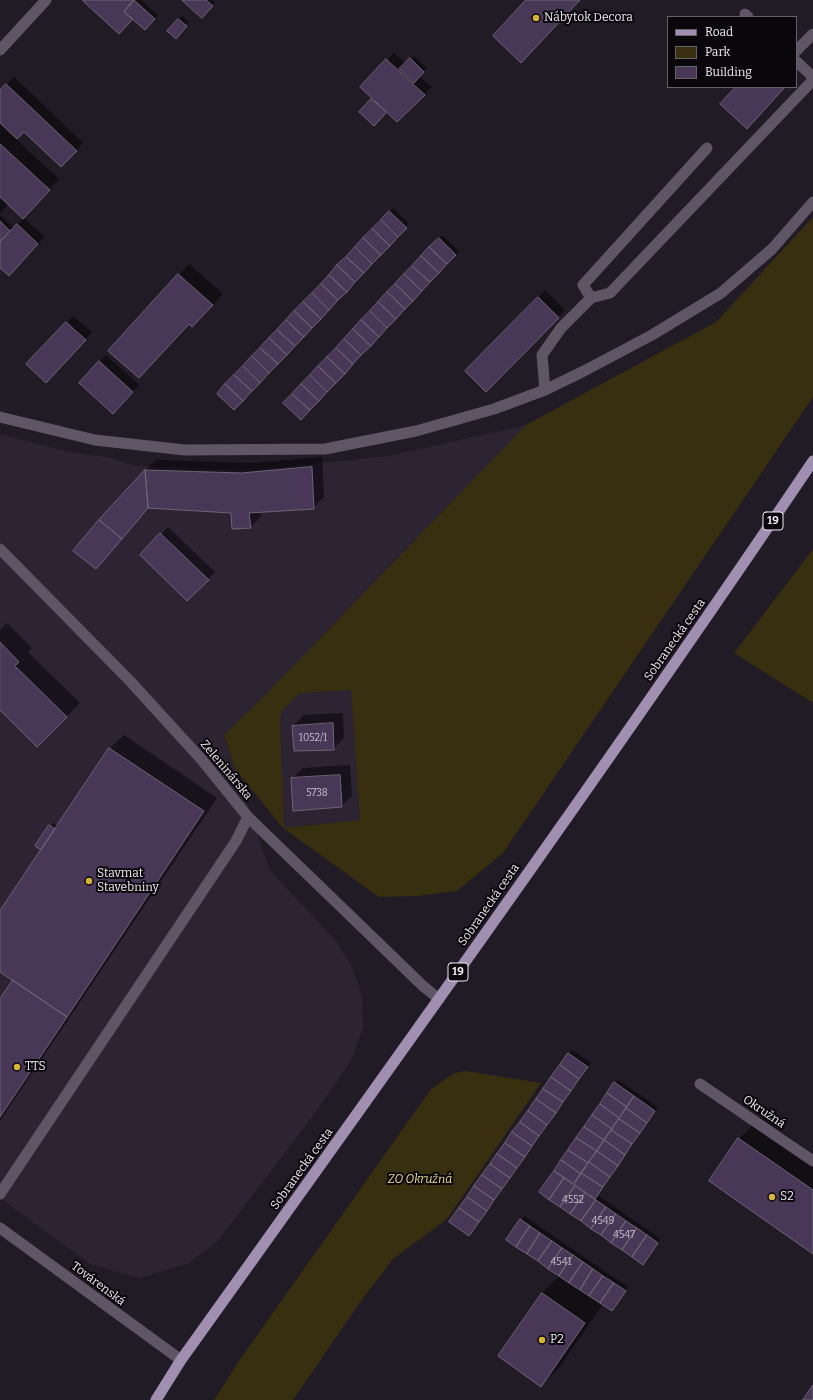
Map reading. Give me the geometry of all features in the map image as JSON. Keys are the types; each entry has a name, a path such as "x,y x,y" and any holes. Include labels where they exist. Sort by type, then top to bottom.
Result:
{"main road":[{"name":"Sobranecká cesta","path":"156,1400 181,1360 439,999 728,587 813,461"}],"street":[{"path":"0,50 46,0"},
{"path":"797,50 813,34"},
{"path":"545,390 542,355 561,328 591,298 610,293 813,79 797,62"},
{"path":"591,298 583,285 707,148"},
{"path":"0,417 95,440 185,450 325,449 416,431 494,409 545,390 652,335 721,293 772,249 813,202"},
{"name":"Zeleninárska","path":"0,548 130,681 202,760 248,816 423,986 439,999"},
{"path":"0,1194 232,847 248,816"},
{"name":"Okružná","path":"700,1084 813,1161"},
{"name":"Továrenská","path":"0,1228 181,1360"}],"shaded area":[{"path":"526,425 265,695 224,735 269,869 336,941 352,967 362,995 363,1028 351,1061 312,1117 217,1242 187,1264 139,1278 90,1264 0,1198 0,434 66,451 111,458 135,466 249,470 389,456"},
{"path":"352,690 360,820 283,828 280,721 282,710 300,693"}],"green space":[{"path":"813,217 813,397 503,853 457,891 417,896 379,897 283,828 235,769 224,735 265,695 526,425 716,322","holes":["351,690 360,820 284,828 280,721 282,710 300,693"]},
{"path":"813,549 813,703 734,653"},
{"name":"ZO Okružná","path":"466,1071 541,1083 447,1219 393,1259 363,1298 293,1400 214,1400 241,1358 431,1089 454,1073"}],"building":[{"path":"134,0 124,12 133,19 119,34 83,1"},
{"path":"134,0 155,19 145,30 124,12"},
{"path":"182,0 206,0 213,6 202,18"},
{"name":"Nábytok Decora","path":"526,0 580,0 521,63 493,36"},
{"path":"178,19 187,26 176,39 167,31"},
{"path":"410,58 424,72 414,83 399,69"},
{"path":"386,59 425,95 397,122 360,87"},
{"path":"6,84 77,151 61,167 24,132 17,139 0,123 0,90"},
{"path":"735,88 784,88 747,129 720,104"},
{"path":"371,99 387,112 374,126 359,112"},
{"path":"0,144 50,190 23,219 0,197"},
{"path":"389,211 407,228 398,237 381,220"},
{"path":"381,220 398,237 390,246 372,229"},
{"path":"0,221 10,231 0,242"},
{"path":"17,224 38,244 9,276 0,268 0,242"},
{"path":"372,229 390,246 381,255 363,238"},
{"path":"363,238 381,255 372,264 355,247"},
{"path":"439,238 456,255 447,264 429,247"},
{"path":"355,247 372,264 364,273 346,257"},
{"path":"429,247 447,264 439,273 421,256"},
{"path":"421,256 439,273 430,282 412,266"},
{"path":"346,257 364,273 355,282 337,265"},
{"path":"337,265 355,282 347,292 329,275"},
{"path":"412,266 430,282 422,291 404,274"},
{"path":"178,274 213,305 192,327 189,324 139,378 108,351"},
{"path":"404,274 422,291 413,301 395,284"},
{"path":"329,275 347,292 338,300 321,284"},
{"path":"321,284 338,300 329,310 312,293"},
{"path":"395,284 413,301 405,309 387,292"},
{"path":"387,292 405,309 396,319 378,302"},
{"path":"312,293 329,310 321,319 303,302"},
{"path":"538,297 559,318 486,392 465,371"},
{"path":"303,302 321,319 312,328 294,311"},
{"path":"378,302 396,319 387,328 370,311"},
{"path":"294,311 312,328 304,337 286,320"},
{"path":"370,311 387,328 379,337 361,320"},
{"path":"286,320 304,337 295,346 277,330"},
{"path":"361,320 379,337 371,346 353,329"},
{"path":"66,322 86,340 46,383 26,364"},
{"path":"353,329 371,346 361,355 344,339"},
{"path":"277,330 295,346 287,355 269,338"},
{"path":"269,338 287,355 278,364 260,348"},
{"path":"344,339 361,355 353,364 336,348"},
{"path":"260,348 278,364 269,373 252,356"},
{"path":"336,348 353,364 345,374 327,357"},
{"path":"252,356 269,373 260,383 243,366"},
{"path":"327,357 345,374 336,383 318,366"},
{"path":"99,361 133,392 113,414 79,383"},
{"path":"243,366 260,383 252,391 234,375"},
{"path":"318,366 336,383 327,392 310,375"},
{"path":"234,375 252,391 243,401 225,384"},
{"path":"310,375 327,392 319,401 301,384"},
{"path":"225,384 243,401 234,410 217,394"},
{"path":"301,384 319,401 310,410 292,394"},
{"path":"292,394 310,410 301,420 283,403"},
{"path":"312,467 314,509 249,513 251,528 232,529 231,513 148,508 145,470 241,473"},
{"path":"145,470 148,508 122,539 99,520"},
{"path":"99,520 122,539 96,569 73,551"},
{"path":"160,533 209,580 187,601 140,555"},
{"path":"0,642 19,662 15,666 67,717 37,747 0,710"},
{"path":"333,723 334,750 294,751 292,726"},
{"name":"Stavmat Stavebniny","path":"109,748 204,811 67,1017 0,972 0,911"},
{"path":"340,775 342,807 293,811 291,778"},
{"path":"49,825 55,829 41,850 35,846"},
{"name":"TTS","path":"13,980 67,1017 0,1117 0,999"},
{"path":"568,1053 588,1067 579,1079 560,1065"},
{"path":"560,1065 579,1079 571,1091 551,1077"},
{"path":"551,1077 571,1091 563,1102 543,1089"},
{"path":"614,1082 634,1096 627,1107 607,1093"},
{"path":"543,1089 563,1102 556,1113 536,1099"},
{"path":"607,1093 627,1107 619,1118 600,1104"},
{"path":"634,1096 655,1111 647,1123 626,1108"},
{"path":"536,1099 556,1113 547,1125 528,1111"},
{"path":"600,1104 619,1118 612,1129 592,1115"},
{"path":"626,1108 647,1123 640,1133 619,1119"},
{"path":"528,1111 547,1125 539,1136 520,1122"},
{"path":"592,1115 612,1129 604,1140 584,1127"},
{"path":"619,1119 640,1133 632,1144 611,1130"},
{"path":"520,1122 539,1136 532,1146 512,1132"},
{"path":"584,1127 604,1140 597,1151 576,1138"},
{"path":"611,1130 632,1144 625,1155 604,1140"},
{"path":"512,1132 532,1146 525,1157 505,1143"},
{"path":"576,1138 597,1151 588,1163 568,1150"},
{"name":"S2","path":"738,1138 813,1190 813,1254 709,1181"},
{"path":"604,1140 625,1155 618,1166 597,1151"},
{"path":"505,1143 525,1157 517,1168 497,1154"},
{"path":"568,1150 588,1163 581,1174 561,1160"},
{"path":"597,1151 618,1166 610,1177 589,1162"},
{"path":"497,1154 517,1168 510,1178 490,1164"},
{"path":"561,1160 581,1174 574,1184 554,1171"},
{"path":"589,1162 610,1177 603,1187 581,1173"},
{"path":"490,1164 510,1178 502,1189 482,1175"},
{"path":"554,1171 564,1178 549,1200 539,1192"},
{"path":"581,1173 603,1187 595,1199 574,1184"},
{"path":"482,1175 502,1189 494,1200 474,1186"},
{"path":"564,1178 575,1186 560,1207 549,1200"},
{"path":"474,1186 494,1200 487,1211 467,1197"},
{"path":"575,1186 585,1193 570,1214 560,1207"},
{"path":"585,1193 596,1200 581,1221 570,1214"},
{"path":"467,1197 487,1211 479,1222 459,1208"},
{"path":"596,1200 606,1207 591,1229 581,1221"},
{"path":"606,1207 616,1214 601,1235 591,1229"},
{"path":"459,1208 479,1222 469,1236 449,1222"},
{"path":"616,1214 626,1221 611,1243 601,1235"},
{"path":"520,1219 530,1226 516,1247 506,1240"},
{"path":"626,1221 637,1228 622,1250 611,1243"},
{"path":"530,1226 540,1233 527,1254 516,1247"},
{"path":"637,1228 647,1235 632,1257 622,1250"},
{"path":"540,1233 552,1241 538,1261 527,1254"},
{"path":"647,1235 658,1243 643,1265 632,1257"},
{"path":"552,1241 562,1248 548,1269 538,1261"},
{"path":"562,1248 573,1255 559,1276 548,1269"},
{"path":"573,1255 583,1262 569,1283 559,1276"},
{"path":"583,1262 593,1269 580,1290 569,1283"},
{"path":"593,1269 603,1276 589,1296 580,1290"},
{"path":"603,1276 614,1283 600,1303 589,1296"},
{"path":"614,1283 626,1291 612,1311 600,1303"},
{"name":"P2","path":"542,1293 585,1323 541,1387 498,1356"},
{"path":"813,1385 813,1400 803,1400"}],"place":[{"name":"Nábytok Decora","path":"536,18"},
{"name":"Stavmat Stavebniny","path":"89,881"},
{"name":"TTS","path":"17,1067"},
{"name":"S2","path":"772,1197"},
{"name":"P2","path":"542,1340"}]}
